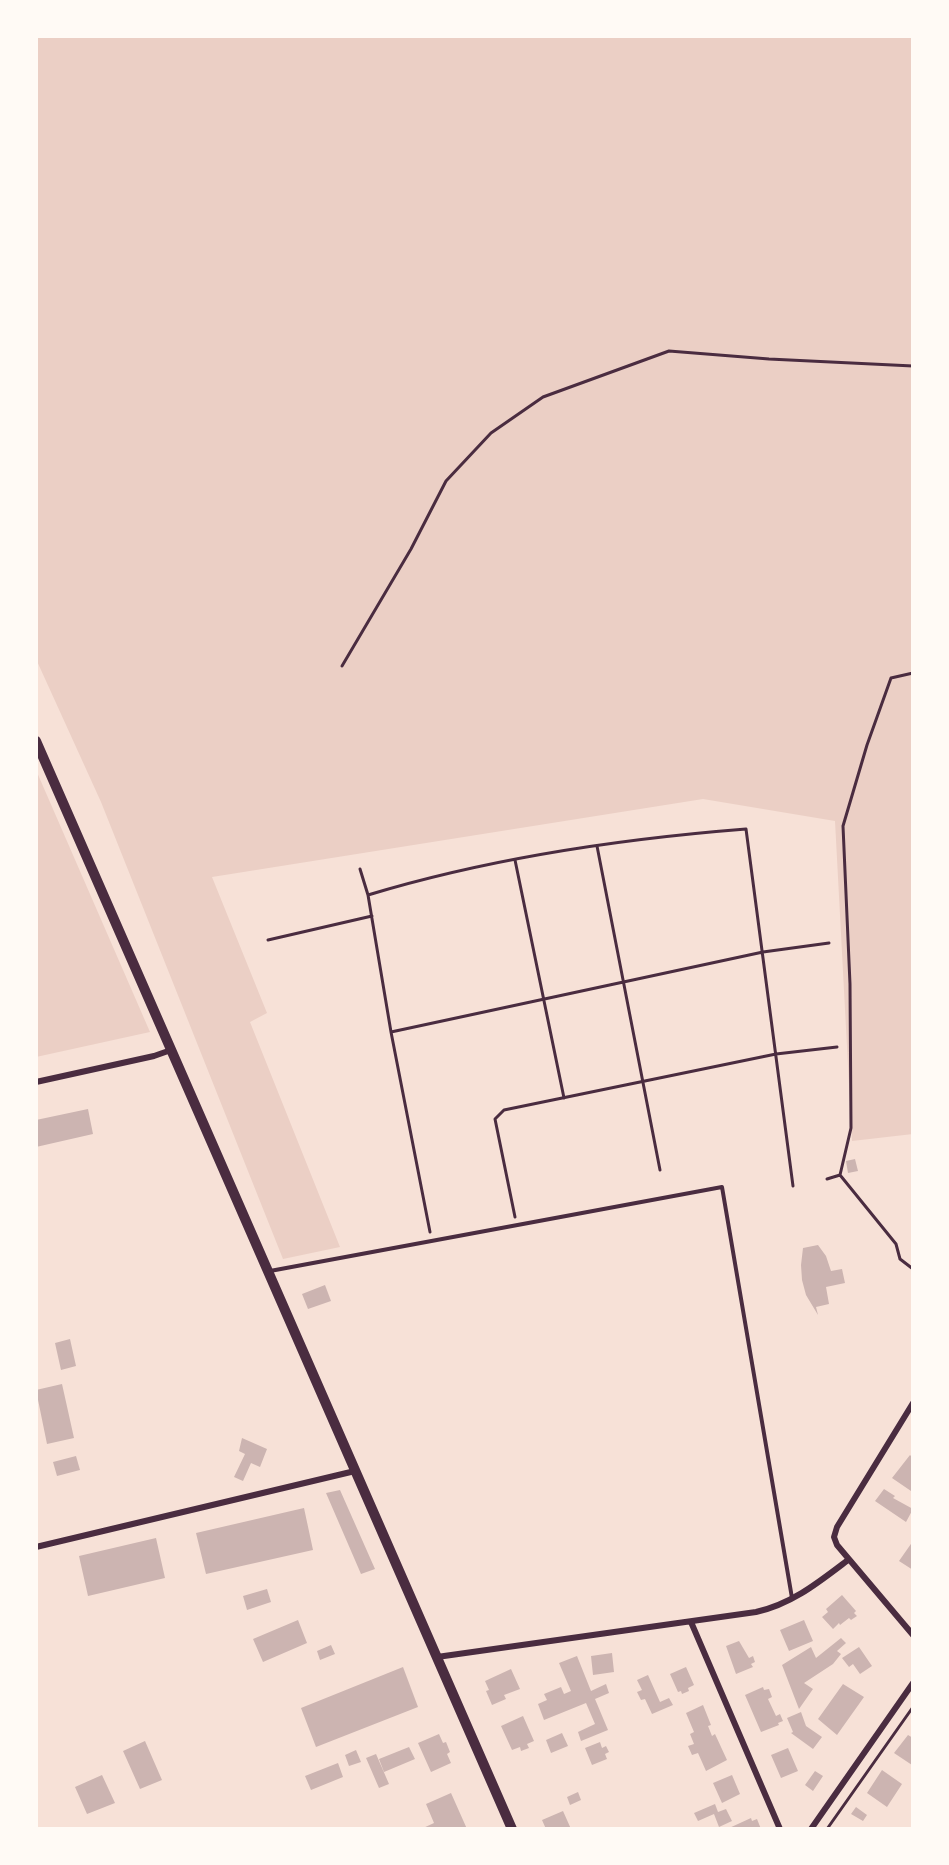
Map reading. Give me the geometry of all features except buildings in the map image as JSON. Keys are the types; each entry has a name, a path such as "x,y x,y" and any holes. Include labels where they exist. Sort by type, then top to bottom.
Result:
{"main road":[{"path":"36,741 512,1829"}],"street":[{"path":"36,1082 154,1056 171,1050"},
{"path":"913,1403 837,1527 834,1537 848,1560 913,1635"},
{"path":"36,1547 356,1470"},
{"path":"437,1657 691,1622 774,1608 808,1590 848,1560"},
{"path":"691,1622 780,1829"},
{"path":"811,1829 913,1683"}],"lane":[{"path":"269,1271 722,1187 792,1600"}],"path":[{"path":"342,666 411,549 446,481 491,433 543,397 669,351 769,359 913,366"},
{"path":"840,1175 851,1128 850,984 843,826 867,746 891,678 913,673"},
{"path":"368,895 515,860 656,836 746,829 793,1186"},
{"path":"597,846 660,1170"},
{"path":"515,860 564,1098"},
{"path":"360,869 368,895 391,1032 431,1241"},
{"path":"268,940 372,916"},
{"path":"391,1032 763,952 829,942"},
{"path":"517,1226 495,1119 504,1110 776,1054 837,1047"},
{"path":"827,1179 840,1175"},
{"path":"840,1175 896,1244 900,1259 913,1269"},
{"path":"827,1829 913,1707"}],"shaded area":[{"path":"36,36 913,36 913,1134 852,1141 835,821 703,799 212,877 267,1013 250,1022 340,1247 283,1259 101,802 36,659"},
{"path":"36,770 150,1032 36,1057"}]}
